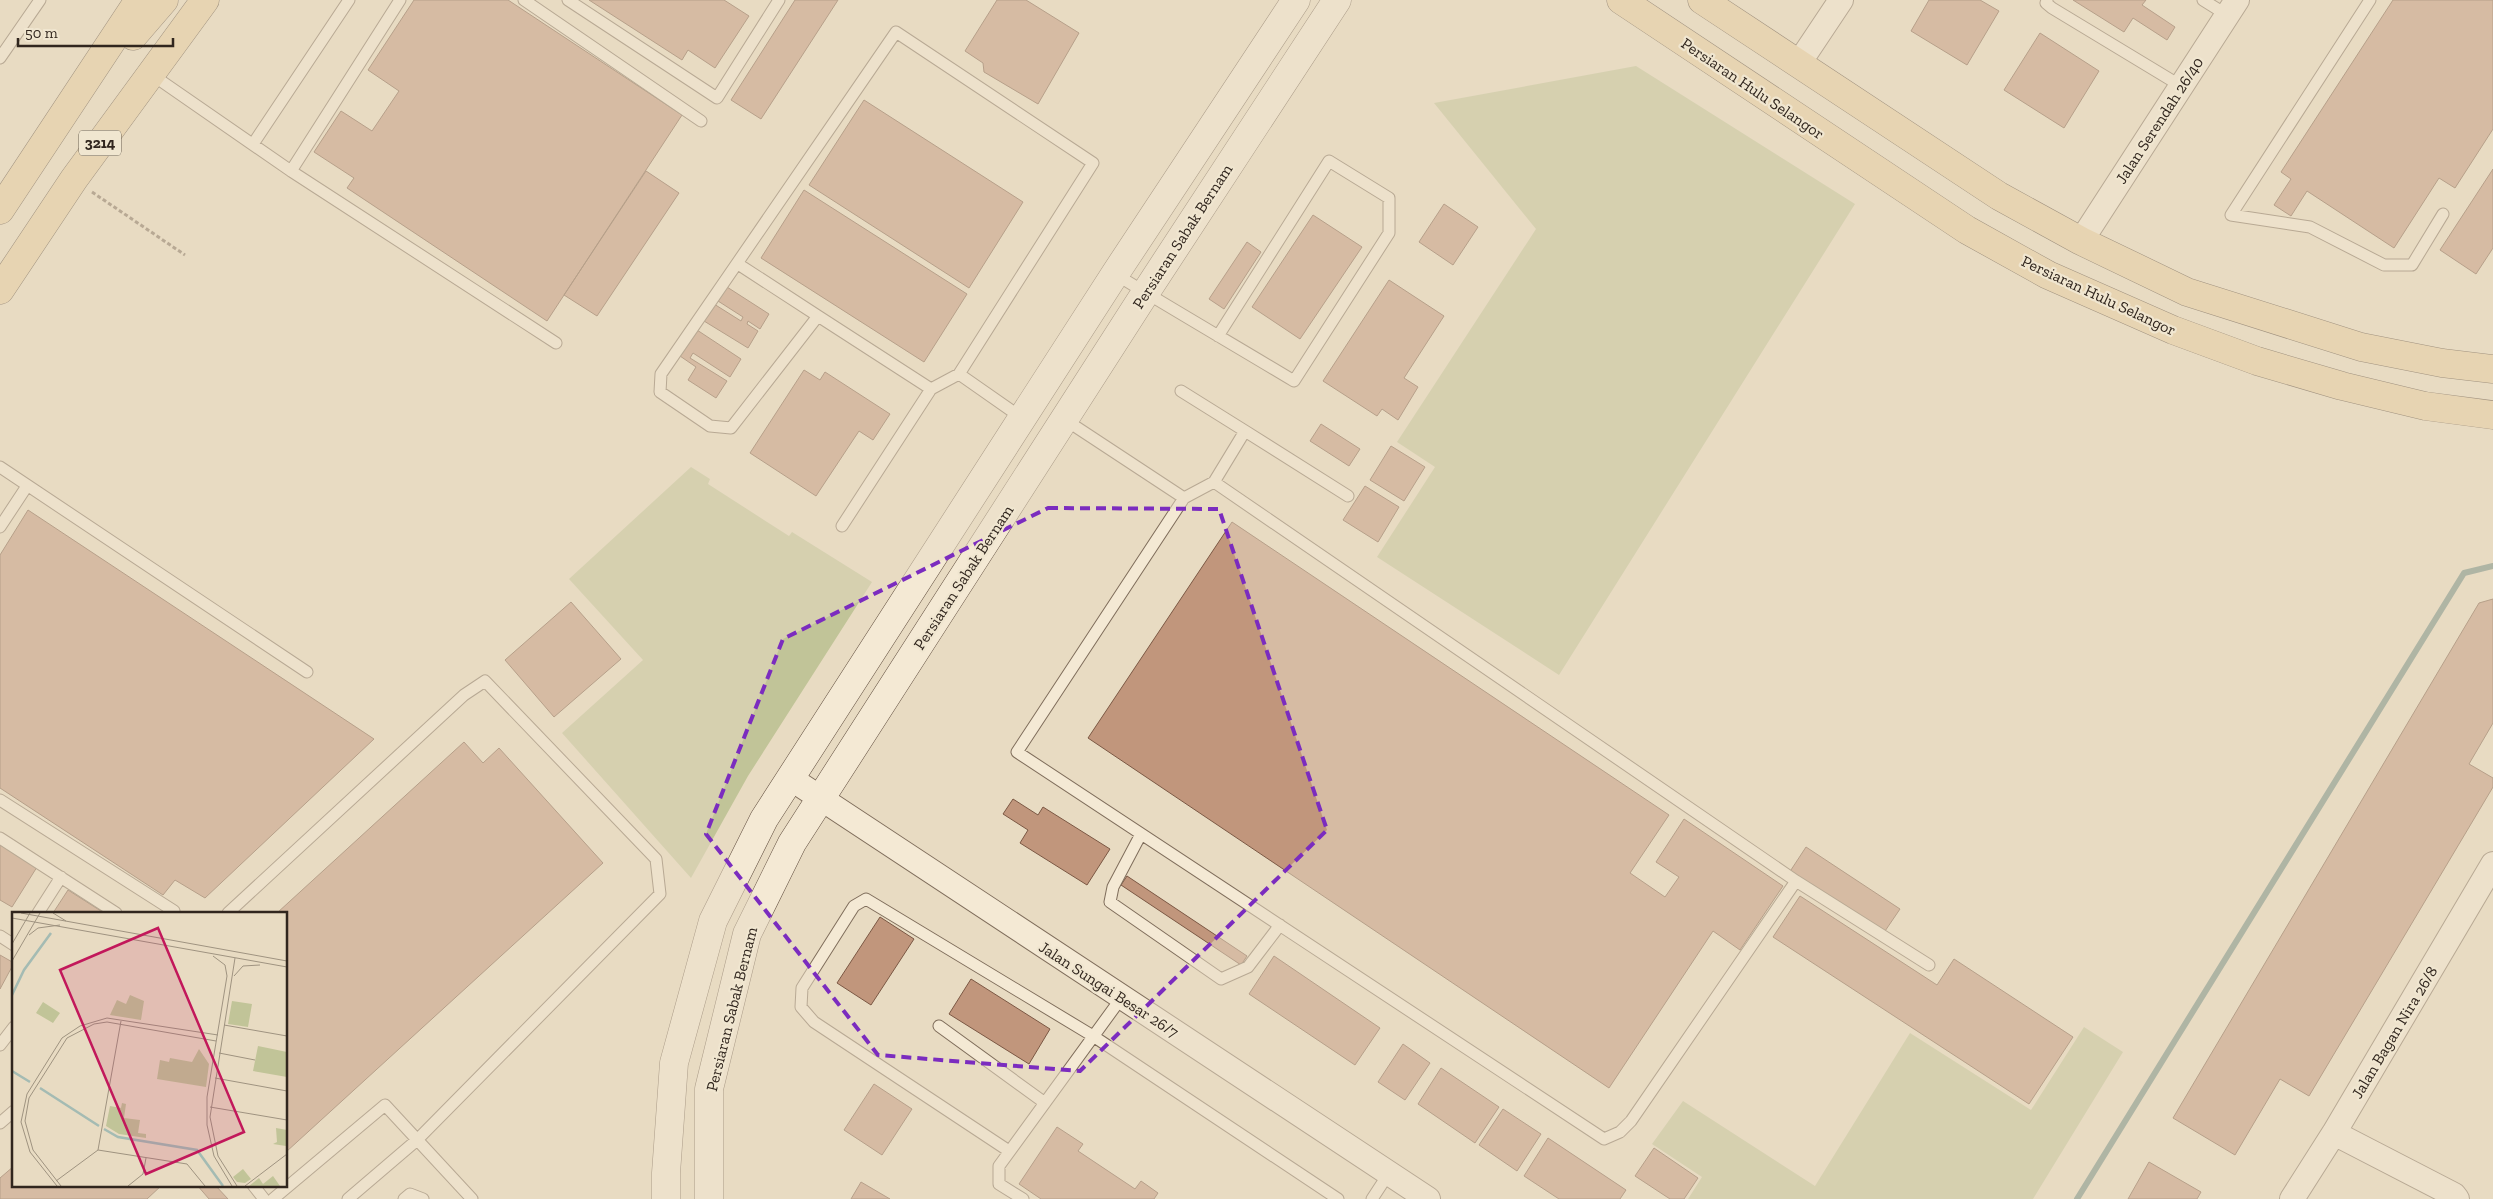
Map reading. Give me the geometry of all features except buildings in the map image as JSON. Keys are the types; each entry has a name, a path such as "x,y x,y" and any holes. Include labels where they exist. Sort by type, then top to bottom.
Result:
{"main road":[{"name":"3214","path":"0,210 140,0"},
{"path":"61,121 164,0"},
{"name":"3214","path":"0,290 74,179 205,0"},
{"name":"Persiaran Hulu Selangor","path":"1621,0 1967,230 2048,275 2173,330 2258,361 2342,386 2406,402 2493,415"},
{"path":"1702,0 1999,196 2081,241 2187,292 2276,322 2361,347 2442,363 2493,369"}],"street":[{"path":"666,1199 666,1173 674,1063 713,921 764,819 1115,274 1296,0"},
{"name":"Persiaran Sabak Bernam","path":"709,1199 709,1088 746,934 792,843 1146,292 1337,0"},
{"path":"1799,63 1841,0"},
{"name":"Jalan Serendah 26/40","path":"2081,241 2232,8"},
{"name":"Jalan Sungai Besar 26/7","path":"790,778 1428,1199"},
{"name":"Jalan Bagan Nira 26/8","path":"2292,1199 2334,1133 2493,864"},
{"path":"2334,1133 2454,1195 2457,1199"}],"lane":[{"path":"0,58 40,0"},
{"path":"253,144 349,0"},
{"path":"291,171 400,0"},
{"path":"524,0 701,121"},
{"path":"568,0 717,98 779,0"},
{"path":"2047,0 2046,3 2052,8 2181,86"},
{"path":"2203,0 2232,8"},
{"path":"2370,0 2231,215 2310,228 2384,265 2412,265 2443,214"},
{"path":"818,316 732,428 710,426 660,392 661,374 896,32 1093,163 959,374 931,389 842,526"},
{"path":"150,74 291,171 556,343"},
{"path":"1115,274 1146,292 1218,336 1294,381 1389,233 1389,198 1329,160 1218,336"},
{"path":"738,264 931,389"},
{"path":"959,374 1022,418"},
{"path":"1182,391 1348,496"},
{"path":"1064,419 1184,498"},
{"path":"1245,431 1214,482 1184,498 1017,752 1604,1139 1620,1132 1631,1121 1796,881"},
{"path":"0,468 307,672"},
{"path":"1214,482 1796,881 1929,965"},
{"path":"0,527 27,486"},
{"path":"229,912 464,695 484,681 656,859 660,894 417,1140 348,1199"},
{"path":"0,800 174,911"},
{"path":"1142,834 1113,887 1110,902 1221,979 1248,967 1280,925"},
{"path":"0,838 114,912"},
{"path":"39,912 61,877"},
{"path":"1009,1151 814,1022 802,1007 802,988 854,906 866,899 1093,1036 1338,1199"},
{"path":"0,936 12,944"},
{"path":"1023,1199 1000,1184 999,1166 1122,997"},
{"path":"939,1026 1045,1103"},
{"path":"0,1045 12,1029"},
{"path":"273,1199 386,1105 472,1199"},
{"path":"0,1123 12,1113"},
{"path":"1372,1199 1389,1173"},
{"path":"254,1186 264,1199"},
{"path":"404,1199 410,1194 423,1199"}],"path":[{"path":"74,179 185,254"}],"highlighted area":[{"path":"1048,508 1219,509 1327,830 1080,1071 878,1055 706,834 783,639"}],"green space":[{"path":"1636,66 1855,204 1559,675 1377,557 1435,467 1397,442 1536,229 1434,103"},
{"path":"691,467 710,479 708,484 789,536 792,532 872,582 748,776 691,878 562,733 643,660 569,579"},
{"path":"2084,1027 2123,1052 2033,1199 1688,1199 1702,1177 1652,1144 1683,1101 1815,1186 1910,1033 2031,1110"}],"waterway":[{"path":"2077,1199 2464,573 2493,566"}]}
